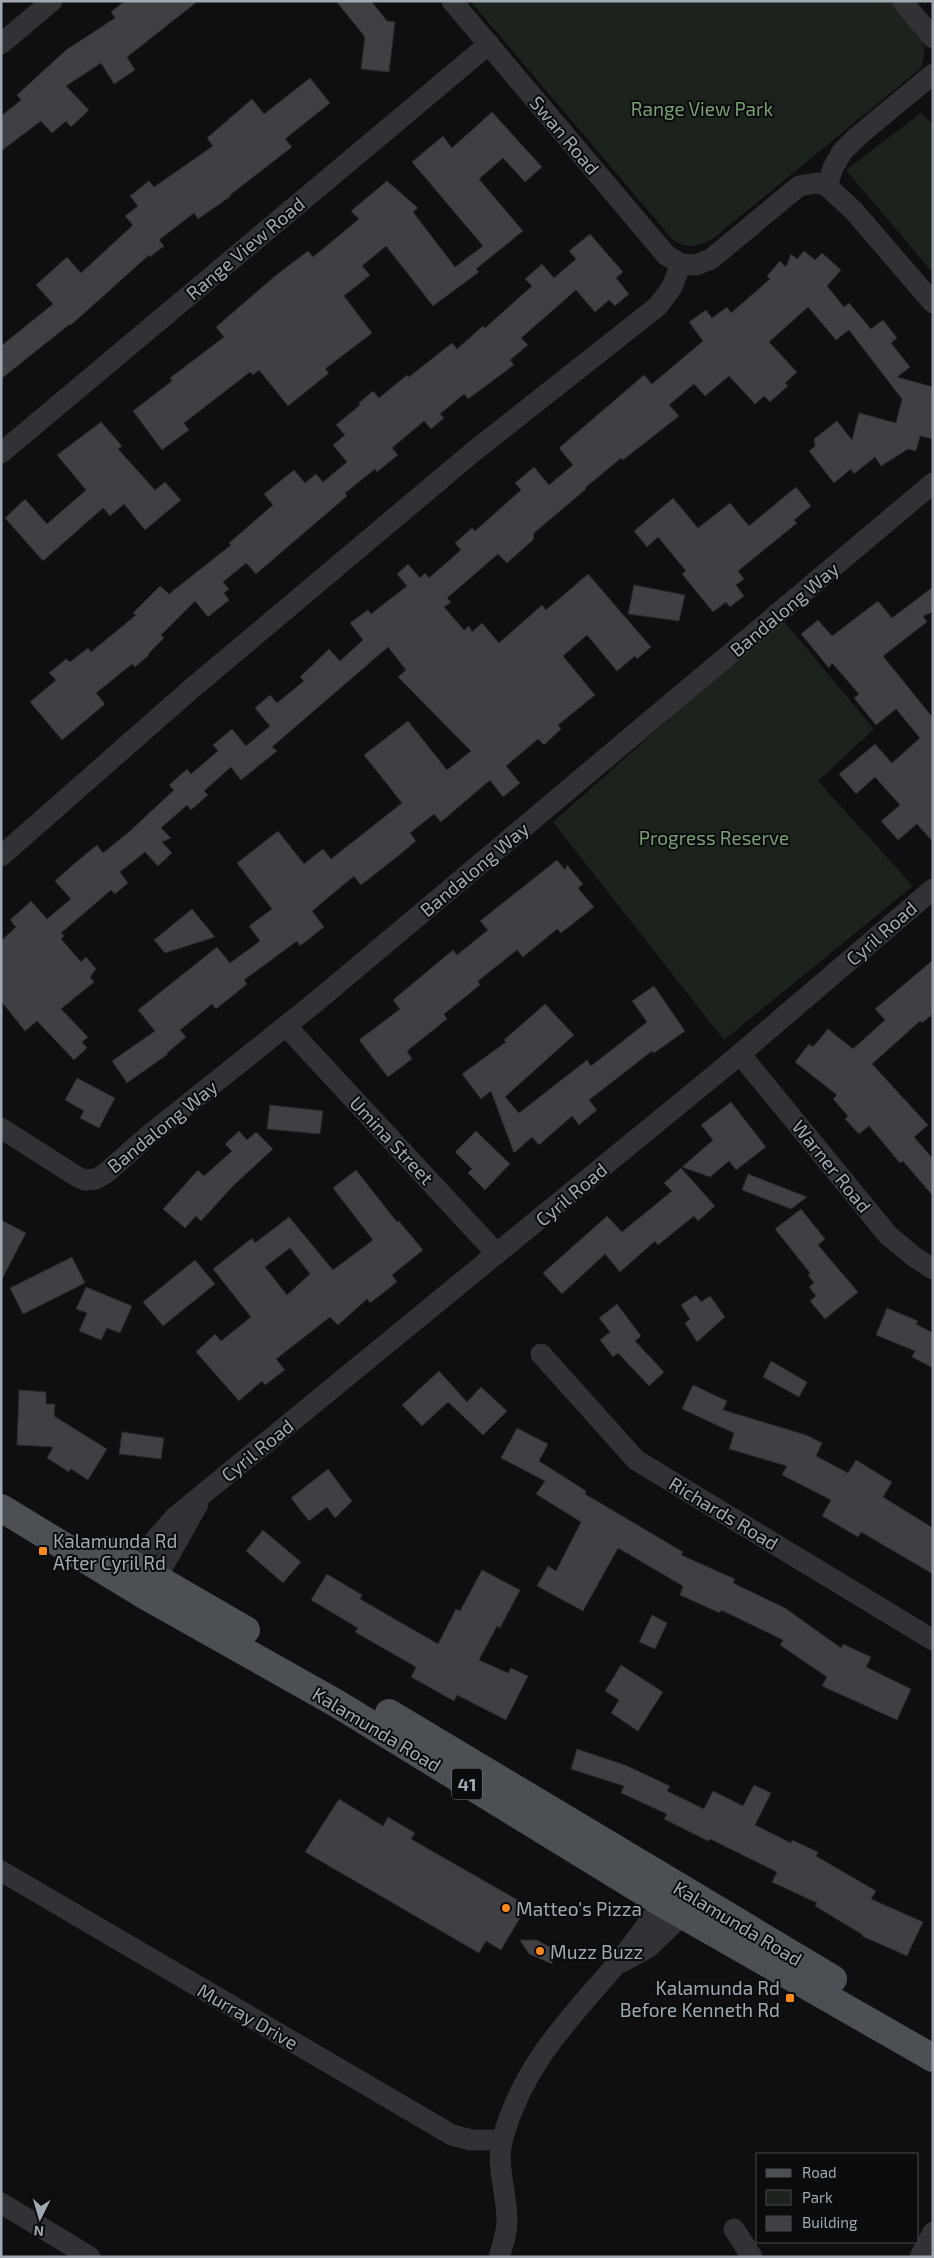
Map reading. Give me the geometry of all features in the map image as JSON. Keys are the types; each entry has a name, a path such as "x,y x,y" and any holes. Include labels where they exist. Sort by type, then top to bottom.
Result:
{"main road":[{"name":"Kalamunda Road","path":"1,1487 139,1580 336,1703 679,1901 933,2058"},
{"name":"Kalamunda Road","path":"1,1508 139,1580"},
{"name":"Kalamunda Road","path":"679,1901 933,2037"}],"street":[{"path":"1,44 52,1"},
{"name":"Swan Road","path":"452,1 666,255 681,264"},
{"path":"902,1 933,38"},
{"name":"Range View Road","path":"1,453 489,44"},
{"path":"827,186 833,168 842,152 858,136 933,74"},
{"path":"1,856 190,690 473,452 658,306 672,287 681,264 696,265 711,258 799,186 817,183 827,186 854,211 933,303"},
{"name":"Bandalong Way","path":"1,1128 85,1180 96,1179 106,1173 148,1136 286,1026 933,483"},
{"name":"Cyril Road","path":"139,1580 175,1517 740,1054 933,889"},
{"name":"Umina Street","path":"286,1026 497,1254"},
{"name":"Warner Road","path":"740,1054 888,1235 913,1256 933,1269"},
{"name":"Richards Road","path":"541,1354 636,1460 933,1640"},
{"name":"Murray Drive","path":"1,1871 452,2136 471,2140 502,2140"},
{"path":"499,2257 505,2238 507,2221 500,2170 502,2140 511,2109 534,2065 561,2027 616,1966 649,1947 679,1901"},
{"path":"1,2203 90,2257"},
{"path":"734,2229 752,2257"},
{"path":"920,2257 933,2232"}],"green space":[{"name":"Range View Park","path":"470,1 890,1 910,22 919,35 924,46 924,54 922,67 715,237 699,245 690,246 673,240"},
{"path":"921,113 933,125 933,273 846,170"},
{"name":"Progress Reserve","path":"782,619 874,729 818,781 913,886 724,1040 553,822"}],"building":[{"path":"125,1 198,1 127,57 135,70 114,84 101,63 66,86 89,110 71,127 66,121 52,133 41,121 1,151 1,116 21,100 17,95 66,50 115,18 111,12"},
{"path":"336,1 371,1 387,21 395,22 389,72 361,69 365,37"},
{"path":"310,78 330,103 285,139 292,147 231,196 198,219 194,213 159,240 164,246 150,257 149,255 71,325 1,379 1,346 53,304 36,285 67,257 81,273 133,225 125,216 138,206 130,196 149,181 154,187 213,146 207,138 252,99 264,114"},
{"path":"492,112 542,167 525,182 503,158 479,179 523,231 476,269 479,272 433,306 386,246 362,266 370,275 344,296 372,333 325,369 329,373 288,406 259,370 253,375 250,372 184,423 189,430 162,450 133,411 172,381 170,378 224,337 216,327 275,276 308,251 313,257 359,219 351,211 387,181 418,208 413,212 455,267 483,246 412,162 443,136 452,148"},
{"path":"590,234 623,272 616,278 629,294 615,306 609,300 595,312 576,290 521,338 528,345 510,360 514,365 468,399 464,394 440,414 444,418 431,429 424,421 392,448 398,455 377,472 375,469 345,493 347,496 256,574 246,563 223,582 229,589 224,593 229,600 208,617 195,601 161,635 164,638 149,655 135,667 132,664 96,693 105,704 62,740 30,702 56,680 49,673 66,659 70,662 88,648 91,652 136,615 133,613 160,586 169,594 231,545 229,543 273,505 264,494 294,470 305,483 316,474 323,482 347,462 333,445 345,435 336,425 360,405 359,403 373,391 379,398 407,375 409,377 452,343 457,349 483,326 485,328 532,286 525,279 542,264 554,278 576,259 569,251"},
{"path":"804,251 815,260 822,253 841,270 827,286 844,307 849,303 871,329 883,320 897,338 891,343 910,367 897,377 933,387 933,439 920,436 916,451 908,449 881,466 875,457 854,474 851,469 834,483 809,451 815,446 814,439 837,421 852,440 859,413 896,423 902,399 849,330 836,340 808,307 769,342 797,372 785,383 788,386 770,402 764,396 755,404 729,376 705,396 694,384 669,405 679,416 623,460 621,458 585,488 534,533 533,540 507,563 498,554 447,598 451,602 444,607 464,630 469,626 472,632 482,623 499,643 542,605 546,610 588,574 651,647 637,659 635,656 617,671 587,635 563,656 595,695 558,725 561,729 544,745 538,739 506,766 520,783 503,797 490,780 441,822 434,814 410,833 416,841 398,856 361,885 354,876 312,911 324,927 300,946 297,941 244,980 247,984 216,1009 212,1004 180,1030 186,1037 168,1054 127,1083 112,1061 155,1031 138,1010 217,947 230,963 260,941 249,926 272,909 237,863 278,831 304,864 323,849 331,859 402,803 364,755 408,721 447,770 471,751 398,677 406,670 388,647 272,747 277,751 241,780 231,767 204,791 208,795 191,810 187,805 161,828 171,838 162,842 172,853 158,866 145,852 120,872 128,883 115,894 111,890 61,933 64,936 61,939 81,962 86,957 96,969 90,977 94,982 61,1009 88,1037 82,1042 87,1048 74,1060 37,1021 25,1031 1,1001 1,941 16,927 10,920 31,901 47,919 71,899 55,881 97,845 103,853 130,831 174,790 169,785 187,769 191,774 218,751 213,745 232,729 246,746 270,726 255,708 270,695 277,703 304,681 300,677 329,649 340,661 363,640 350,623 368,610 371,614 407,586 397,574 408,564 420,578 425,573 429,578 461,550 455,543 472,528 475,531 521,490 515,483 534,467 549,485 573,465 559,448 644,375 652,384 703,341 689,322 706,310 712,318 727,307 731,313 770,279 767,276 780,261 786,267 791,254 797,259"},
{"path":"101,422 122,446 118,449 155,490 165,482 181,500 145,530 124,504 110,516 103,508 43,561 5,518 25,499 47,524 86,490 57,455"},
{"path":"796,487 811,506 794,520 797,523 738,571 744,579 736,585 744,596 730,607 726,602 713,612 682,574 686,571 658,537 647,547 634,531 673,498 698,528 730,503 749,526"},
{"path":"634,585 685,595 679,621 628,614"},
{"path":"933,587 933,612 923,616 927,622 883,656 933,718 933,842 917,824 898,840 881,821 900,805 875,777 856,794 839,774 875,744 892,763 920,738 896,709 876,725 854,698 859,694 832,663 829,668 801,634 818,620 832,636 878,601 892,618"},
{"path":"557,860 565,870 567,865 583,884 578,888 594,907 561,933 557,929 523,957 517,950 478,981 480,985 444,1014 447,1019 407,1051 412,1059 388,1077 359,1040 400,1009 393,1000 453,950 457,955 488,930 480,921"},
{"path":"192,909 215,937 165,953 154,940"},
{"path":"933,960 933,1014 922,1023 920,1021 872,1064 928,1125 914,1137 933,1159 933,1196 903,1161 900,1163 869,1126 859,1134 845,1119 848,1116 833,1099 837,1095 795,1062 809,1044 813,1047 828,1029 853,1049 885,1020 875,1009"},
{"path":"654,986 685,1031 654,1053 652,1051 589,1100 597,1110 579,1125 572,1116 539,1145 532,1137 514,1153 491,1091 481,1099 462,1074 506,1042 504,1040 545,1004 574,1035 505,1097 519,1113 587,1060 591,1066 647,1022 632,1001"},
{"path":"77,1078 115,1098 99,1128 80,1118 84,1111 65,1100"},
{"path":"731,1102 766,1147 736,1170 729,1161 710,1177 682,1167 713,1140 701,1125"},
{"path":"270,1105 323,1111 320,1134 267,1129"},
{"path":"239,1131 247,1140 256,1132 273,1149 233,1186 201,1221 196,1216 185,1228 163,1209 198,1170 204,1176 232,1151 225,1144"},
{"path":"476,1131 510,1164 485,1190 468,1173 472,1169 455,1152"},
{"path":"681,1168 715,1206 698,1221 694,1216 658,1245 655,1241 620,1272 605,1254 562,1294 543,1273 607,1216 622,1232 672,1191 664,1183"},
{"path":"356,1170 397,1222 399,1221 423,1250 392,1275 397,1282 370,1303 367,1299 338,1325 330,1317 276,1359 285,1370 265,1385 262,1381 239,1401 196,1352 215,1334 221,1341 251,1317 213,1269 252,1238 255,1243 289,1217 333,1270 373,1240 333,1188","holes":["290,1248 310,1274 287,1295 265,1267"]},
{"path":"748,1174 807,1197 791,1209 742,1190"},
{"path":"801,1209 825,1239 818,1245 858,1292 825,1319 810,1301 816,1296 809,1287 814,1283 808,1275 810,1273 775,1229"},
{"path":"1,1220 26,1233 1,1281"},
{"path":"72,1257 85,1283 23,1314 10,1288"},
{"path":"195,1260 215,1284 163,1326 143,1302"},
{"path":"86,1287 132,1306 120,1333 107,1328 101,1340 79,1331 87,1313 76,1309"},
{"path":"696,1295 701,1302 710,1296 725,1317 697,1342 685,1323 690,1319 681,1305"},
{"path":"617,1304 641,1336 635,1341 664,1372 649,1386 618,1353 613,1357 600,1340 610,1332 599,1318"},
{"path":"887,1308 918,1321 916,1324 933,1333 933,1368 912,1357 915,1351 876,1335"},
{"path":"771,1361 807,1382 799,1397 763,1377"},
{"path":"439,1371 467,1402 481,1387 507,1411 483,1435 448,1402 422,1426 402,1405"},
{"path":"693,1385 727,1401 723,1410 806,1435 822,1443 816,1456 848,1473 856,1460 892,1482 883,1497 933,1528 933,1574 861,1532 858,1537 822,1516 831,1500 782,1475 787,1466 729,1449 734,1433 682,1409"},
{"path":"19,1390 46,1392 46,1404 55,1404 54,1416 107,1449 88,1480 71,1469 69,1472 47,1458 53,1447 17,1445"},
{"path":"517,1428 548,1444 539,1461 586,1491 585,1494 683,1552 681,1555 735,1579 733,1583 785,1608 841,1648 843,1644 871,1657 866,1667 911,1689 897,1720 822,1686 827,1677 780,1645 783,1640 721,1610 720,1613 680,1595 683,1586 618,1548 583,1611 537,1586 548,1566 556,1571 581,1522 536,1494 545,1481 501,1458"},
{"path":"122,1432 164,1438 161,1459 119,1454"},
{"path":"328,1469 352,1501 335,1518 327,1507 309,1521 291,1498"},
{"path":"263,1530 301,1562 283,1583 246,1551"},
{"path":"482,1570 520,1590 500,1628 497,1626 479,1660 508,1673 511,1668 528,1676 506,1720 457,1695 454,1701 411,1677 416,1667 355,1632 358,1628 311,1600 327,1574 362,1595 360,1599 438,1644 456,1609 460,1611"},
{"path":"652,1615 667,1623 655,1649 639,1642"},
{"path":"621,1665 663,1692 638,1731 611,1713 619,1700 605,1691"},
{"path":"577,1749 625,1765 670,1786 667,1791 704,1809 713,1791 743,1806 754,1785 771,1793 755,1825 791,1843 792,1840 818,1852 816,1856 876,1891 871,1899 923,1922 907,1956 862,1936 815,1906 817,1903 772,1882 777,1872 664,1819 667,1814 621,1793 624,1786 571,1769"},
{"path":"339,1799 383,1826 388,1817 415,1833 411,1839 521,1902 518,1908 524,1911 501,1950 486,1941 479,1953 305,1852"},
{"name":"Muzz Buzz","path":"520,1940 537,1940 551,1948 554,1953 552,1964 529,1954"}],"place":[{"name":"Kalamunda Rd After Cyril Rd","path":"43,1551"},
{"name":"Matteo's Pizza","path":"506,1908"},
{"name":"Muzz Buzz","path":"540,1951"},
{"name":"Kalamunda Rd Before Kenneth Rd","path":"790,1998"}]}
